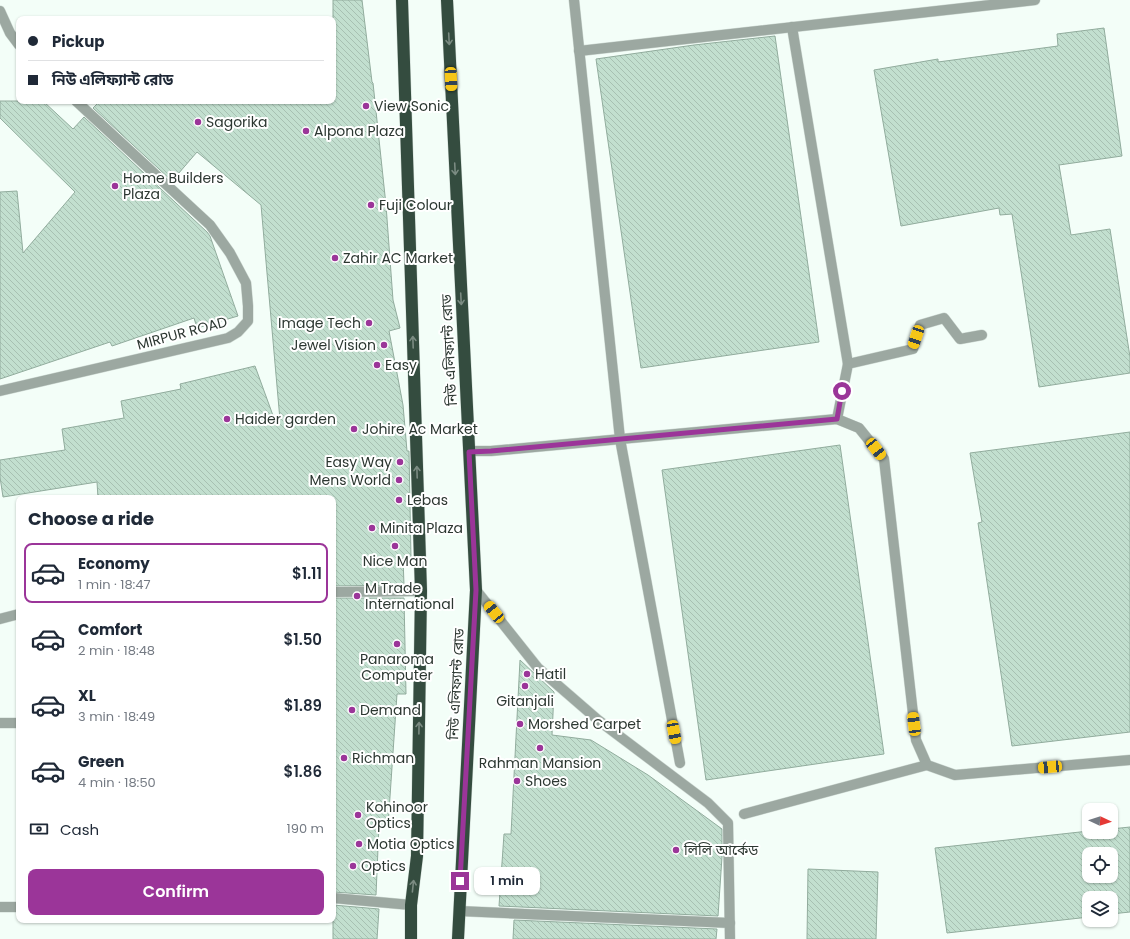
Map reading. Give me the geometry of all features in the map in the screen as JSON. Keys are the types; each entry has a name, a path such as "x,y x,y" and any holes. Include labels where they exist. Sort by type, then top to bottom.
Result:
{"highway":[{"path":"396,0 403,24"},
{"path":"402,0 421,591 416,856 411,905 411,939"},
{"name":"নিউ এলিফ্যান্ট রোড","path":"448,0 476,590 458,939"}],"street":[{"path":"574,0 620,439 680,763"},
{"path":"579,51 1035,0"},
{"path":"0,11 10,33 16,41"},
{"path":"792,27 848,364 837,419"},
{"name":"MIRPUR ROAD","path":"0,391 228,338 238,332 248,321 246,283 230,253 210,225 79,104"},
{"path":"848,364 912,349 920,325 944,318 960,339 982,335"},
{"path":"469,452 837,419 859,428 884,460 916,740 927,765"},
{"path":"476,590 538,668 598,720 708,804 728,823 730,939"},
{"path":"336,592 421,591"},
{"path":"0,619 16,615"},
{"path":"0,723 16,723"},
{"path":"744,814 927,765 955,774 1130,760"},
{"path":"336,898 411,905"},
{"path":"0,907 16,908"},
{"path":"459,911 730,923"}],"building":[{"path":"333,0 362,0 373,83 386,205 393,300 400,328 389,331 403,405 407,451 409,451 411,558 403,558 404,585 336,586 336,495 98,495 97,482 3,497 0,477 0,460 65,450 62,429 124,418 121,401 181,389 180,384 255,366 275,421 280,420 261,205 197,152 172,181 93,108 97,104 336,104 336,16 333,16"},
{"path":"1104,28 1122,156 1059,165 1071,235 1110,229 1130,357 1130,373 1039,387 1012,214 1000,215 999,208 901,226 874,70 938,59 938,62 1058,46 1057,34"},
{"path":"775,36 819,342 641,368 596,59 694,45"},
{"path":"0,101 16,101 16,104 46,104 73,129 84,117 207,232 210,236 238,316 197,328 194,318 112,346 110,342 0,379 0,192 17,191 23,253 75,192 0,118"},
{"path":"1130,432 1130,732 1012,746 978,523 982,522 970,453"},
{"path":"840,445 884,754 706,780 662,470"},
{"path":"336,598 404,598 406,694 397,694 388,826 379,825 376,895 336,892"},
{"path":"520,660 554,692 552,735 591,740 648,775 722,829 722,857 718,916 499,906 504,834 511,834"},
{"path":"1130,827 1130,912 1118,913 1118,891 1082,891 1082,918 947,933 935,848 1082,832 1082,839 1118,839 1118,828"},
{"path":"808,869 878,872 876,939 807,939"},
{"path":"336,905 379,909 377,939 333,939 333,923 336,923"},
{"path":"514,920 717,929 716,939 513,939"}],"place":[{"name":"View Sonic","path":"366,106"},
{"name":"Sagorika","path":"198,122"},
{"name":"Alpona Plaza","path":"306,131"},
{"name":"Home Builders Plaza","path":"115,186"},
{"name":"Fuji Colour","path":"371,205"},
{"name":"Zahir AC Market","path":"335,258"},
{"name":"Image Tech","path":"369,323"},
{"name":"Jewel Vision","path":"384,345"},
{"name":"Easy","path":"377,365"},
{"name":"Haider garden","path":"227,419"},
{"name":"Johire Ac Market","path":"354,429"},
{"name":"Easy Way","path":"400,462"},
{"name":"Mens World","path":"399,480"},
{"name":"Lebas","path":"399,500"},
{"name":"Minita Plaza","path":"372,528"},
{"name":"Nice Man","path":"395,546"},
{"name":"M Trade International","path":"357,596"},
{"name":"Panaroma Computer","path":"397,644"},
{"name":"Hatil","path":"527,674"},
{"name":"Gitanjali","path":"525,686"},
{"name":"Demand","path":"352,710"},
{"name":"Morshed Carpet","path":"520,724"},
{"name":"Rahman Mansion","path":"540,748"},
{"name":"Richman","path":"344,758"},
{"name":"Shoes","path":"517,781"},
{"name":"Kohinoor Optics","path":"358,815"},
{"name":"Motia Optics","path":"359,844"},
{"name":"লিলি আর্কেড","path":"676,850"},
{"name":"Optics","path":"353,866"}],"route":[{"path":"460,881 476,590 469,452 837,419 842,391"}]}
